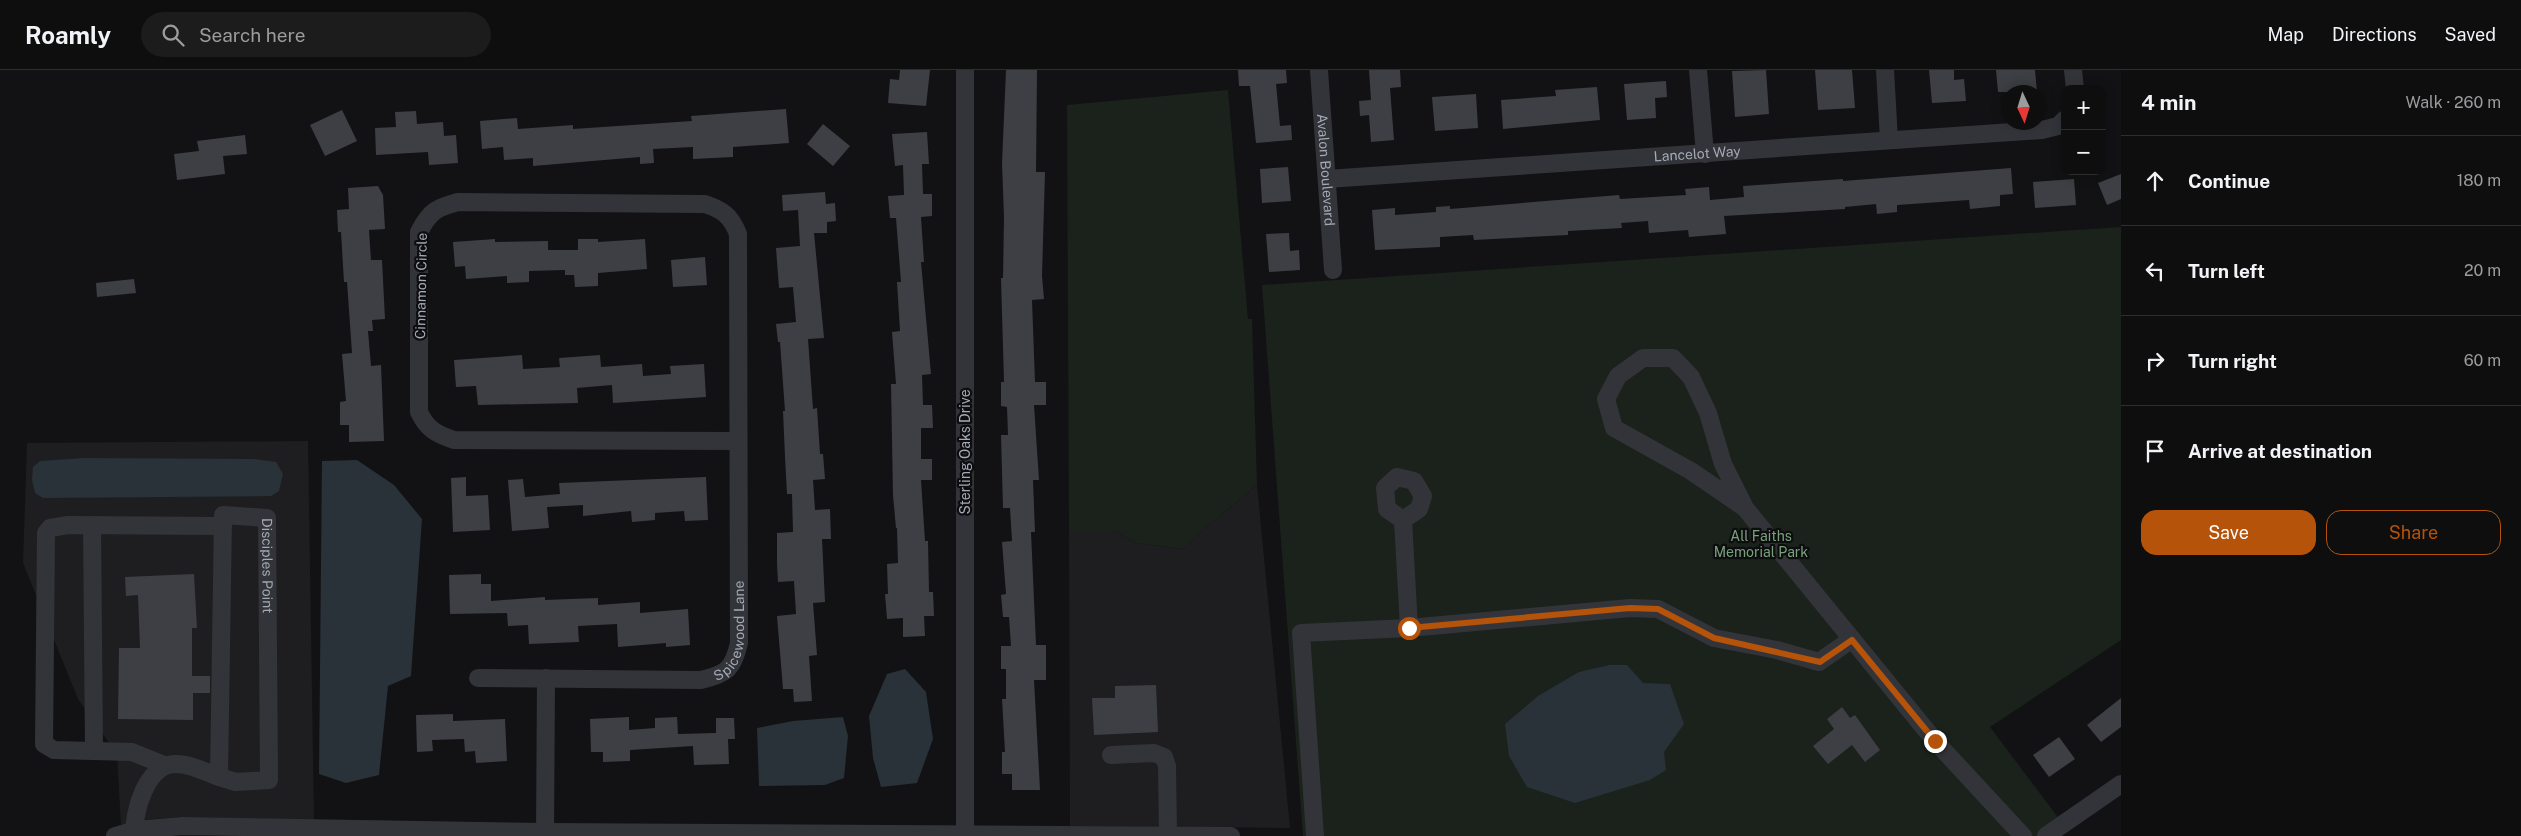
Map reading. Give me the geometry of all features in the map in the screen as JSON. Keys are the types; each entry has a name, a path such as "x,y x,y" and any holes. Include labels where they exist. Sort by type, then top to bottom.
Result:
{"street":[{"name":"Sterling Oaks Drive","path":"965,70 965,834"},
{"name":"Avalon Boulevard","path":"1319,70 1332,270"},
{"path":"1698,70 1705,154"},
{"path":"1885,70 1889,140"},
{"path":"2073,70 2075,85"},
{"name":"Lancelot Way","path":"1327,179 2042,130 2058,126 2061,123"},
{"name":"Cinnamon Circle","path":"458,202 705,204 723,210 733,221 738,234 738,441 454,440 437,435 425,426 419,412 419,232 427,218 438,207 458,202"},
{"path":"1745,508 1691,471 1614,428 1606,399 1618,376 1643,358 1673,358 1691,377 1708,413 1723,464 1745,508 1935,741 2024,836"},
{"name":"Spicewood Lane","path":"478,678 702,680 718,676 728,670 736,659 739,643 738,441"},
{"name":"Disciples Point","path":"92,525 50,528 46,533 44,744 54,750 94,749 132,752 164,765 176,763 236,782 269,780 267,518 223,515 223,526"},
{"path":"1403,520 1409,628"},
{"path":"94,749 92,525 223,526 219,777"},
{"path":"1315,836 1301,633 1409,628 1639,608 1658,609 1714,638 1820,662 1852,640"},
{"path":"545,834 546,678"},
{"path":"1110,755 1154,754 1164,757 1167,766 1168,836"},
{"path":"135,833 149,778 164,765"},
{"path":"2046,836 2121,784"},
{"path":"115,836 183,826 372,833 1231,836"}],"shaded area":[{"path":"308,441 314,820 183,817 141,820 121,825 117,754 78,699 23,563 27,443"},
{"path":"84,458 254,459 276,462 283,474 279,491 271,496 43,498 35,493 32,480 33,467 40,461"},
{"path":"357,460 394,485 422,519 411,676 388,686 379,775 346,783 319,774 322,461"},
{"path":"1257,485 1290,828 1070,826 1069,531 1114,531 1137,543 1184,549 1205,528"},
{"path":"1609,665 1627,665 1643,683 1670,684 1684,724 1664,752 1666,770 1650,780 1575,803 1527,787 1509,756 1505,724 1538,696 1579,672"},
{"path":"905,669 926,692 933,739 917,783 881,787 873,758 869,716 887,674"},
{"path":"843,717 848,736 844,778 825,785 759,786 757,728 793,721"}],"green space":[{"path":"1228,90 1248,319 1252,319 1257,485 1205,528 1184,549 1137,543 1114,531 1069,531 1067,105"},
{"name":"All Faiths Memorial Park","path":"2121,227 2121,640 1990,727 2063,824 2046,836 1303,836 1262,285"}],"building":[{"path":"900,70 930,70 926,106 888,103 890,79 899,80"},
{"path":"1006,70 1037,70 1036,172 1045,172 1042,276 1044,299 1032,300 1035,382 1046,382 1046,405 1034,405 1039,480 1033,480 1035,532 1031,532 1036,645 1046,645 1046,680 1034,680 1040,790 1012,790 1012,774 1002,774 1002,752 1005,752 1002,699 1006,699 1006,669 1001,669 1001,646 1011,646 1009,617 1003,617 1001,595 1006,594 1002,542 1012,541 1010,508 1003,508 1001,435 1008,435 1007,407 1001,406 1001,382 1004,382 1001,278 1003,278 1004,217 1002,163"},
{"path":"1238,70 1286,70 1287,83 1276,84 1280,126 1291,125 1292,140 1256,143 1250,86 1239,86"},
{"path":"1369,70 1400,70 1401,87 1390,88 1394,140 1371,142 1369,115 1360,116 1359,101 1371,100"},
{"path":"1766,70 1769,114 1735,117 1732,71"},
{"path":"1815,70 1852,70 1855,108 1818,110"},
{"path":"1929,70 1954,70 1954,80 1964,79 1966,101 1932,103"},
{"path":"1996,70 2035,70 2036,85 2001,85 2001,92 1998,92"},
{"path":"1666,81 1667,97 1655,98 1656,118 1627,120 1624,84"},
{"path":"1597,87 1600,120 1503,129 1501,100 1556,96 1555,90"},
{"path":"1476,94 1478,128 1435,131 1432,97"},
{"path":"786,109 789,143 733,147 733,157 693,159 693,147 653,149 654,163 640,164 640,157 533,166 533,158 504,160 503,147 482,149 480,121 517,118 518,129 573,125 573,129 692,121 691,116"},
{"path":"342,110 357,141 325,156 310,125"},
{"path":"416,111 417,124 443,122 444,136 456,135 458,163 429,165 428,152 376,155 375,128 396,127 395,112"},
{"path":"823,124 850,146 833,166 807,144"},
{"path":"927,132 929,164 922,164 923,194 932,194 932,216 921,217 924,262 921,262 931,374 922,375 923,405 932,405 933,428 921,428 921,459 932,459 932,480 921,480 925,541 928,541 929,592 933,592 934,616 924,616 925,636 903,637 903,618 887,619 885,594 888,594 887,564 898,563 897,528 893,495 891,384 896,384 892,332 900,331 897,282 901,282 896,218 890,218 888,196 904,195 903,165 895,166 892,134"},
{"path":"245,135 247,154 223,156 225,174 177,180 174,154 199,151 197,141"},
{"path":"1288,167 1291,201 1262,203 1260,169"},
{"path":"2011,168 2013,194 2000,195 2000,206 1970,209 1969,200 1897,205 1897,212 1877,214 1876,204 1845,207 1845,209 1724,216 1726,234 1689,237 1688,230 1649,233 1648,221 1621,223 1622,228 1568,231 1568,235 1474,240 1473,235 1440,237 1440,247 1375,250 1372,210 1395,208 1395,215 1436,212 1436,207 1450,206 1450,209 1619,195 1620,199 1686,195 1685,189 1709,187 1710,200 1744,197 1743,186 1843,179 1843,181"},
{"path":"2121,174 2121,199 2107,205 2098,183"},
{"path":"2074,179 2076,205 2035,208 2033,182"},
{"path":"378,186 383,195 385,229 369,230 371,260 382,260 385,319 372,320 373,331 368,331 371,366 381,365 384,441 349,442 349,425 340,425 340,402 346,401 342,354 352,353 347,282 344,282 341,232 338,232 337,210 349,209 348,188"},
{"path":"825,192 826,204 835,203 836,221 827,222 827,233 814,233 824,338 808,339 813,409 817,408 820,454 823,454 825,479 813,480 815,510 830,509 831,539 822,539 825,602 813,603 817,655 809,656 812,701 794,702 793,689 783,689 777,616 796,614 794,581 778,582 777,533 793,532 792,494 787,494 783,411 785,411 780,342 778,342 776,324 796,322 793,287 779,288 776,248 800,246 798,210 783,211 782,195"},
{"path":"1289,233 1290,251 1299,250 1300,270 1269,272 1266,234"},
{"path":"495,239 495,242 548,241 548,250 578,250 578,239 598,239 598,242 645,239 647,269 598,273 598,286 575,287 574,275 565,275 565,270 529,271 529,282 507,283 507,276 466,279 465,266 455,267 453,242"},
{"path":"705,257 707,285 673,287 671,260"},
{"path":"134,279 136,293 97,297 96,283"},
{"path":"522,355 523,369 560,367 559,358 600,355 601,367 642,364 643,376 671,374 670,366 704,364 706,397 613,403 612,385 577,388 578,403 478,405 476,386 456,387 454,360"},
{"path":"466,477 466,496 488,495 490,530 453,532 451,478"},
{"path":"706,477 708,520 685,521 684,511 655,513 655,520 632,522 631,511 583,516 583,505 547,507 549,528 512,531 508,480 523,479 525,497 560,494 559,483"},
{"path":"194,574 197,628 192,628 192,676 210,676 210,693 193,693 193,720 118,719 119,648 140,648 138,595 126,596 125,577"},
{"path":"481,574 481,584 491,584 491,601 545,597 545,600 598,598 598,605 640,602 640,613 688,609 690,645 666,647 666,643 618,647 617,624 578,626 579,642 529,644 528,625 508,626 507,613 450,614 449,575"},
{"path":"1156,685 1158,732 1094,735 1092,698 1115,698 1115,686"},
{"path":"2121,698 2121,727 2101,742 2087,725"},
{"path":"1842,707 1850,718 1855,715 1880,750 1865,762 1852,745 1828,764 1813,746 1834,729 1827,719"},
{"path":"453,714 453,721 505,719 507,761 476,763 475,751 465,752 464,739 432,740 433,751 417,752 416,715"},
{"path":"629,717 629,730 655,728 655,718 677,717 678,734 716,733 716,718 734,718 735,739 728,739 729,764 694,765 693,746 630,750 630,761 603,762 603,752 591,752 590,719"},
{"path":"2059,737 2075,759 2049,777 2033,755"}],"route":[{"path":"1409,628 1630,608 1658,609 1714,638 1777,650 1820,662 1852,640 1935,741"}]}
